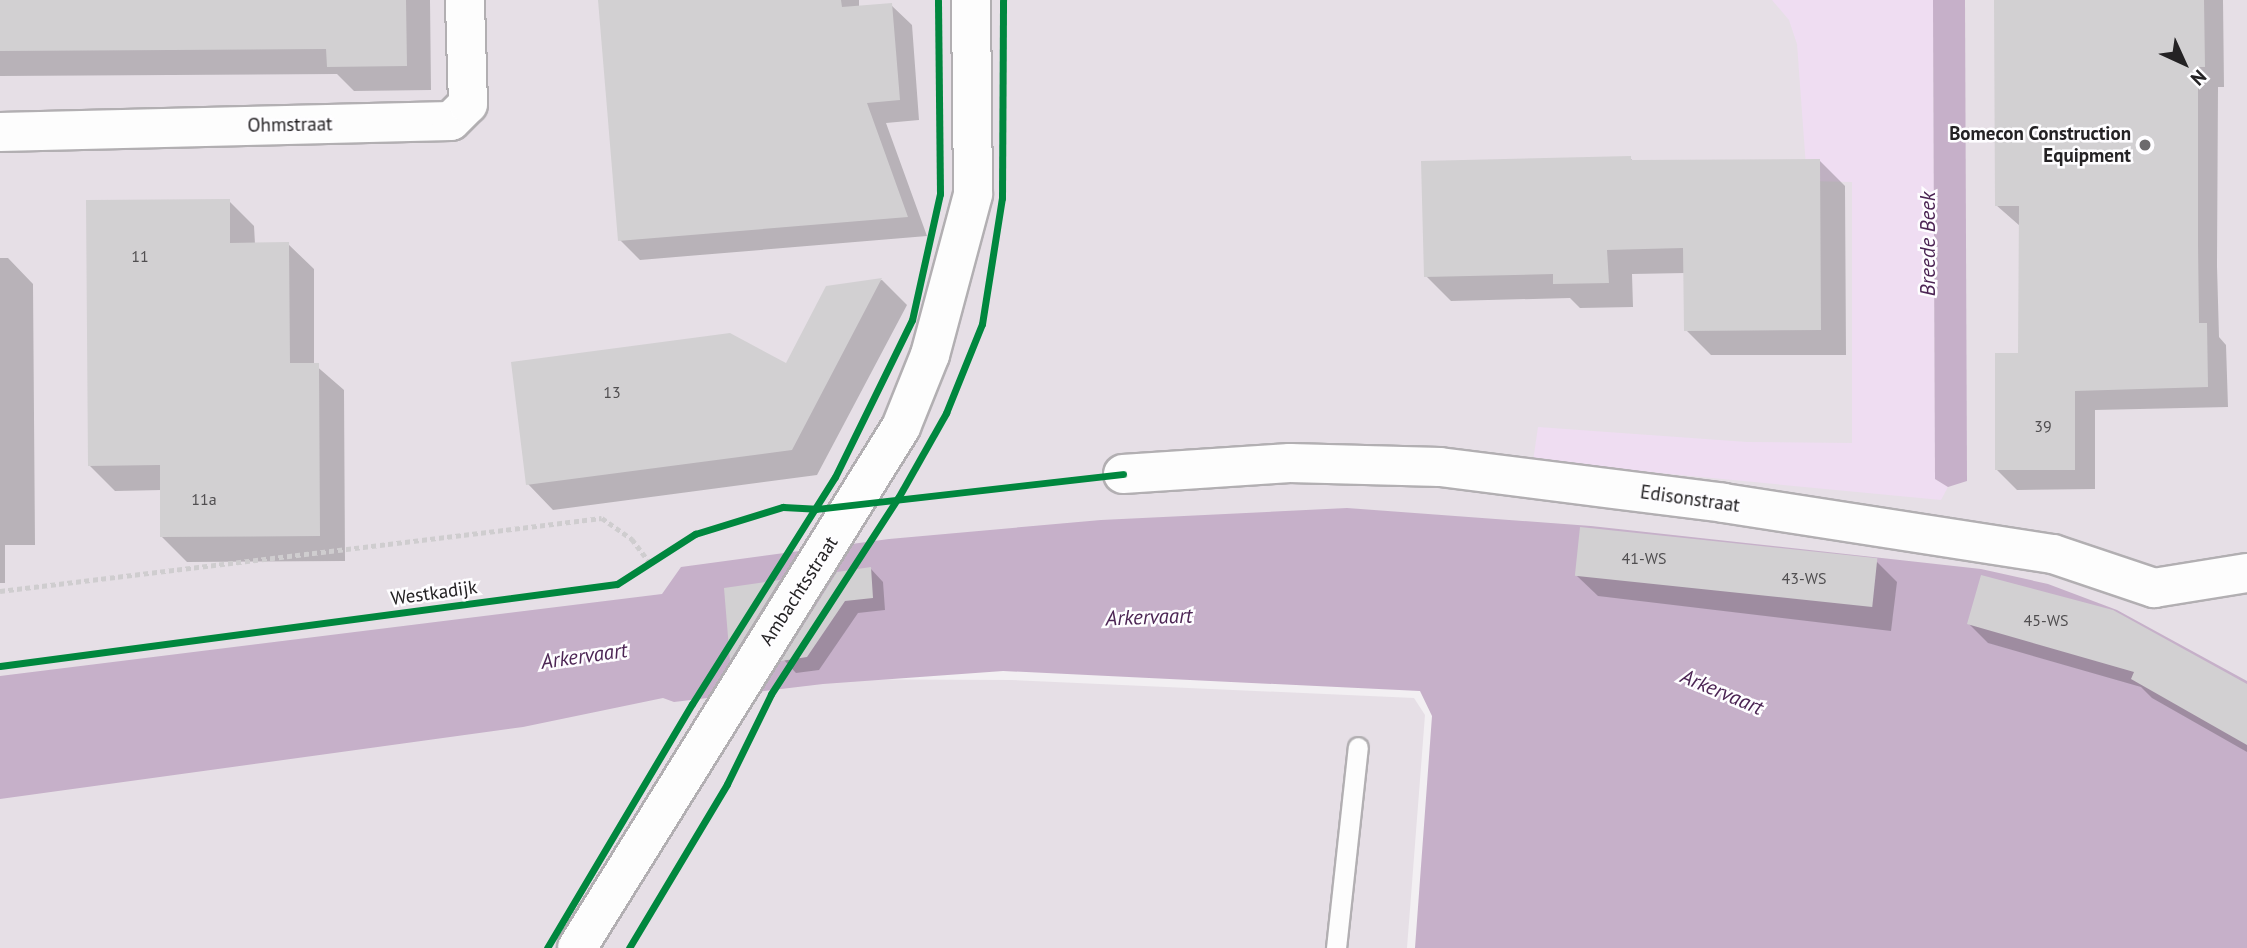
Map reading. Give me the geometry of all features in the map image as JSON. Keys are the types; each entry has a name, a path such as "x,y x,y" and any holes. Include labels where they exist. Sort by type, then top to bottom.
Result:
{"street":[{"name":"Ohmstraat","path":"0,132 451,121 468,104 465,0"},
{"name":"Ambachtsstraat","path":"577,948 730,699 832,541 906,415 930,355 973,194 971,0"},
{"name":"Edisonstraat","path":"1124,474 1290,463 1440,467 1723,503 2053,554 2154,589 2247,573"}],"lane":[{"path":"1336,948 1358,747"}],"path":[{"path":"0,592 602,517 632,539 650,563"},
{"path":"639,571 661,556"}],"shaded area":[{"name":"Arkervaart","path":"0,0 2247,0 2247,759 1955,603 793,679 1012,680 1414,698 1425,715 1407,948 0,948 0,773 556,712 726,689 666,623 0,700"},
{"path":"1772,0 1933,0 1935,479 1948,487 1941,500 1533,461 1538,427 1747,442 1852,443 1852,182 1807,181 1797,44 1789,20"}],"water":[{"path":"1933,0 1965,0 1967,481 1948,487 1935,479"},
{"path":"1347,508 1591,526 1981,569 2048,584 2117,610 2247,681 2247,948 1415,948 1432,716 1420,691 1003,671 823,684 674,702 663,698 523,727 0,799 0,676 662,594 681,567 889,539 1101,520"}],"building":[{"path":"0,0 406,0 407,66 327,67 326,49 0,51"},
{"path":"598,0 841,0 842,7 892,3 900,100 867,103 908,217 618,241"},
{"path":"1994,0 2204,0 2205,67 2198,67 2198,244 2199,323 2207,323 2208,387 2075,391 2075,470 1995,470 1995,353 2018,353 2019,206 1995,206"},
{"path":"1631,156 1631,160 1820,159 1821,330 1684,331 1683,248 1607,250 1609,283 1553,284 1553,274 1424,277 1421,161"},
{"path":"230,199 230,243 289,242 290,363 319,363 320,536 160,537 160,465 88,466 86,200"},
{"path":"882,278 792,450 526,485 511,362 730,333 786,363 826,286"},
{"path":"1580,527 1877,558 1872,607 1575,576"},
{"path":"871,567 873,598 845,601 807,657 781,661 837,572"},
{"path":"1981,575 2113,610 2247,684 2247,745 2131,679 2134,672 1967,624"},
{"path":"780,580 730,661 724,588"}],"cycle path":[{"path":"547,948 692,704 835,477 912,320 940,194 938,0"},
{"path":"629,948 727,784 771,694 898,498 946,413 982,324 1002,198 1003,0"},
{"name":"Westkadijk","path":"0,666 617,584 695,534 783,507 816,509 1123,474"}],"place":[{"name":"Bomecon Construction Equipment","path":"2145,145"}],"water label":[{"name":"Breede Beek","path":"1928,244"}]}
